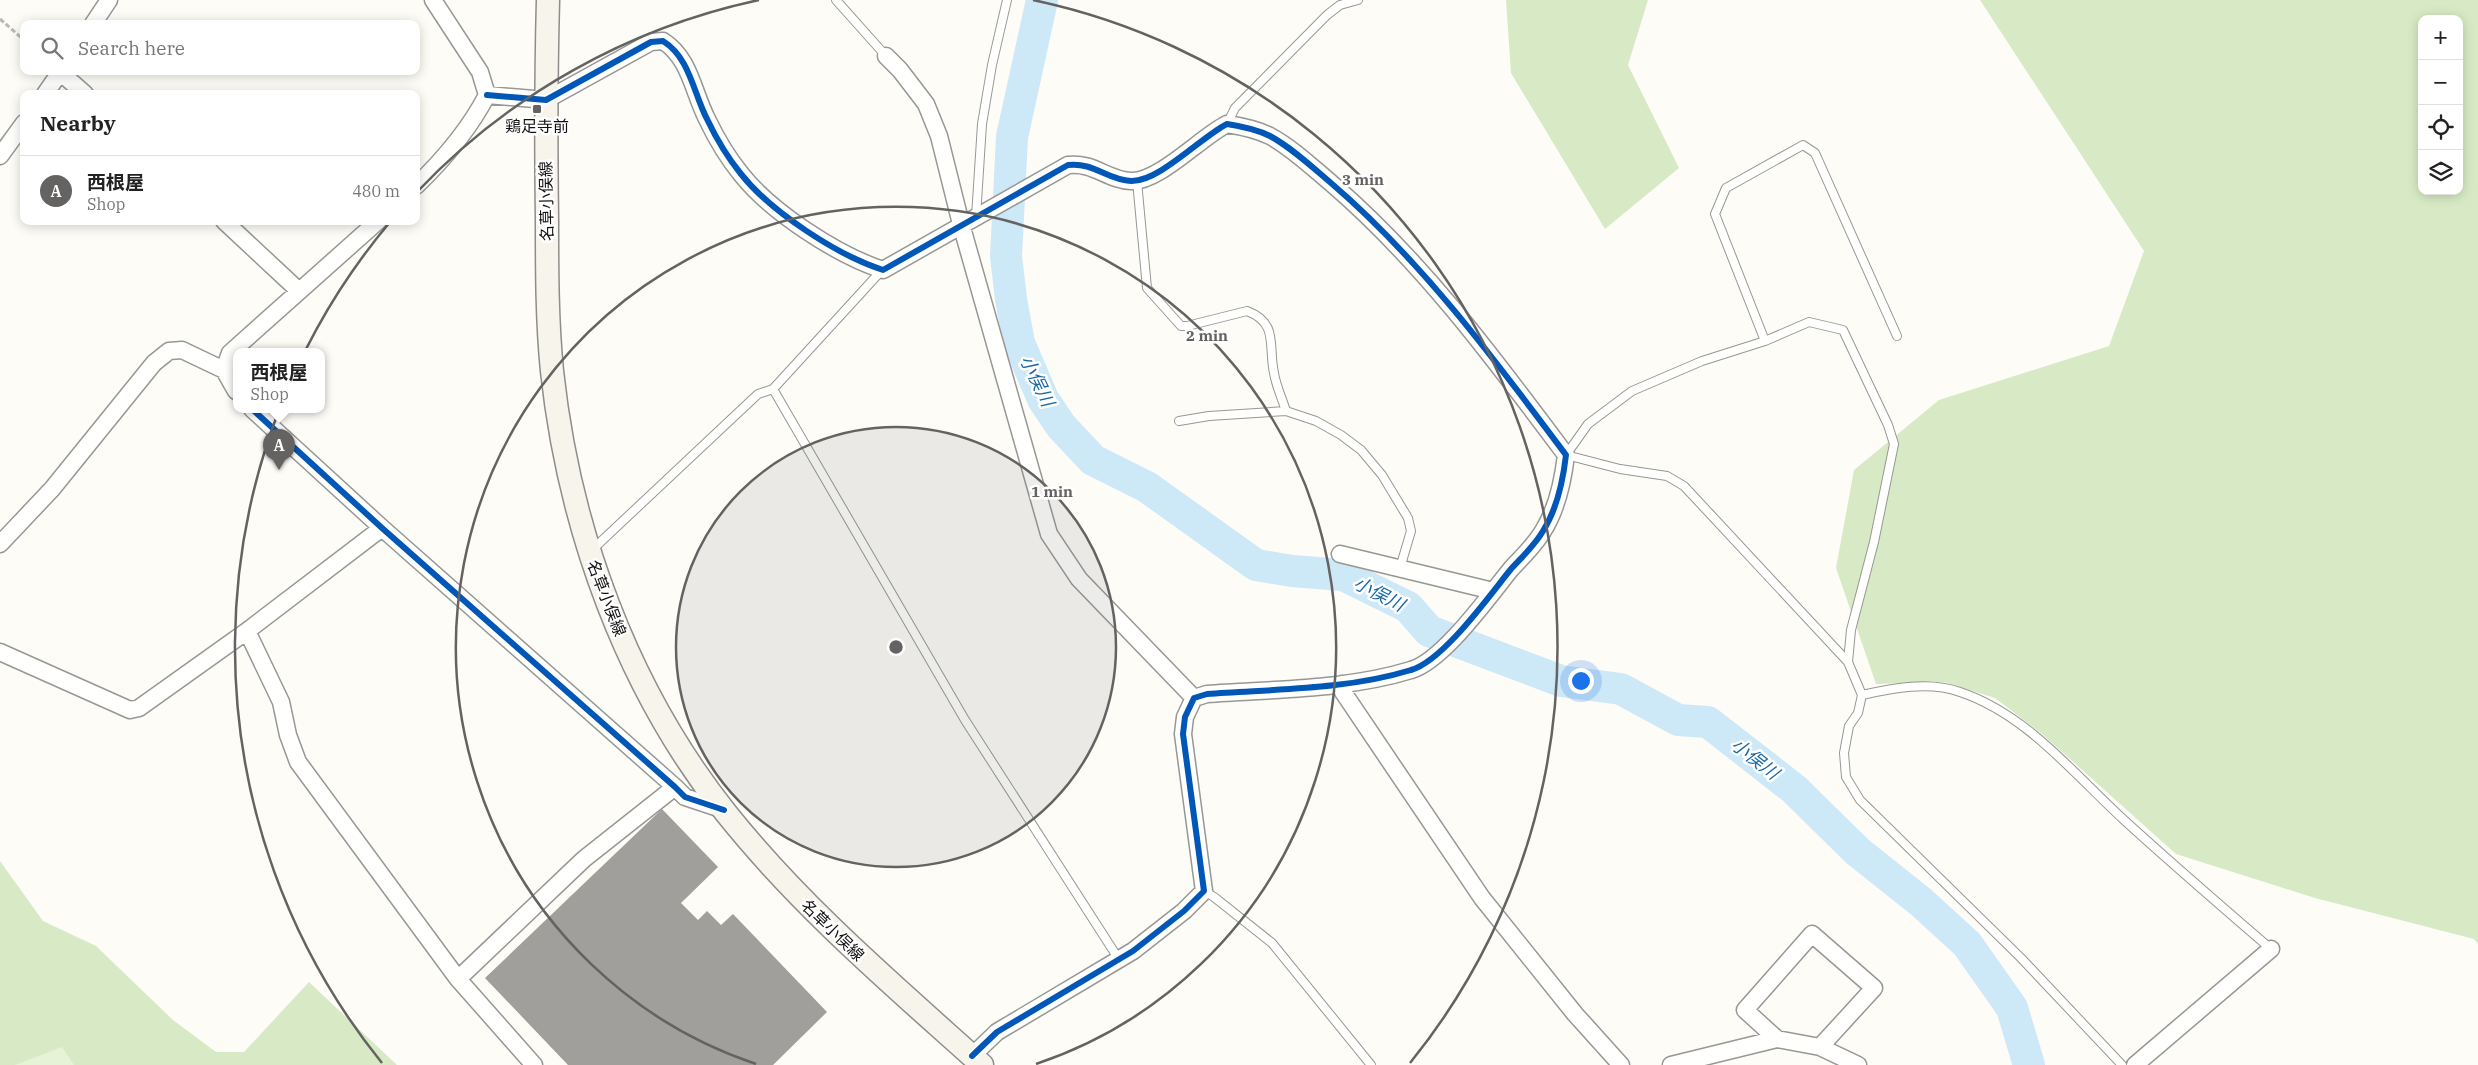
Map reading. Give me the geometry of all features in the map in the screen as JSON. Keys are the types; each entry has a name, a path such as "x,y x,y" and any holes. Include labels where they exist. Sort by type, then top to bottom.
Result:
{"main road":[{"name":"名草小俣線","path":"548,0 546,100 547,293 552,375 566,455 590,552 605,596 635,668 676,739 724,810 774,869 828,925 977,1061"}],"street":[{"path":"96,20 109,0"},
{"path":"420,182 455,147 477,115 487,95 480,72 432,0"},
{"path":"487,95 546,100 651,42 664,41 674,48 682,58 707,120 741,174 760,194 823,242 846,255 882,270 1068,165 1082,163 1109,175 1137,181 1163,170 1214,131 1227,124 1270,136 1308,164 1352,201 1447,302 1566,456 1563,479 1543,531 1478,609 1445,646 1430,659 1412,670 1342,684 1207,694 1194,698 1185,717 1183,734 1204,891 1184,911 1133,951 1118,958 997,1032 977,1061"},
{"path":"886,56 900,70 926,104 939,136 961,224 1049,534 1079,579 1194,698"},
{"path":"47,90 57,75"},
{"path":"64,75 81,90"},
{"path":"0,156 20,128"},
{"path":"228,225 298,290"},
{"path":"235,348 298,290 373,225"},
{"path":"0,544 52,490 154,363 169,351 182,350 224,370 233,386"},
{"path":"224,370 230,353 233,350"},
{"path":"256,413 382,528 675,787 686,796 724,810"},
{"path":"0,652 130,710 139,708 247,631 382,528"},
{"path":"1340,554 1493,591"},
{"path":"247,631 281,702 288,735 298,762 458,979 534,1065"},
{"path":"1342,684 1343,692 1482,898 1575,1014 1621,1065"},
{"path":"458,979 584,858 675,787"},
{"path":"1777,1039 1745,1010 1812,934 1874,988 1820,1047"},
{"path":"2135,1065 2270,949"},
{"path":"1671,1065 1777,1039 1820,1047 1858,1065"}],"lane":[{"path":"836,0 886,56"},
{"path":"979,215 982,124 992,65 1007,0"},
{"path":"1227,124 1235,108 1327,15 1340,5 1358,0"},
{"path":"1764,341 1715,214 1726,188 1803,145 1815,154 1898,336"},
{"path":"1137,181 1147,288 1181,326 1246,311 1256,314 1265,322 1270,334 1274,374 1286,411"},
{"path":"590,552 758,394 773,389 882,270"},
{"path":"1848,662 1851,630 1874,542 1894,444 1888,425 1843,330 1809,322 1764,341 1702,361 1632,392 1588,424 1566,456 1620,469 1667,476 1684,486 1848,662 1862,695 1858,713 1849,726 1844,753 1846,777 1860,800 2020,958 2122,1065"},
{"path":"773,389 964,720 1118,958"},
{"path":"1179,421 1208,416 1286,411 1316,421 1341,435 1361,450 1382,475 1408,518 1410,531 1400,568"},
{"path":"1862,695 1901,688 1946,688 1960,692 2010,715 2123,820 2270,949"},
{"path":"1204,891 1272,943 1371,1065"}],"path":[{"path":"0,19 20,36"}],"green space":[{"path":"1506,0 1648,0 1628,65 1679,168 1605,229 1511,73"},
{"path":"1980,0 2478,0 2478,944 2474,939 2315,898 2176,854 2042,734 1995,698 1944,682 1876,684 1836,568 1854,470 1939,400 2109,346 2144,251"},
{"path":"0,861 43,921 96,946 173,1020 216,1052 244,1052 309,982 397,1065 74,1065 62,1047 15,1065 0,1065"},
{"path":"0,1029 62,1047 98,1065 0,1065"}],"building":[{"path":"662,809 718,867 681,903 698,920 707,911 721,925 733,914 827,1012 773,1065 568,1065 485,978"}],"waterway":[{"name":"小俣川","path":"1042,0 1012,137 1006,256 1019,343 1043,399 1061,426 1093,460 1147,487 1256,565 1292,571 1343,575 1408,607 1429,631 1561,681 1621,689 1678,720 1708,722 1794,789 1857,851 1921,902 1967,944 2012,1008 2029,1065"}],"cycle path":[{"path":"487,95 546,100 651,42 663,41 672,48 685,66 702,109 718,141 736,168 754,188 769,203 806,231 846,254 883,270 1068,165 1093,168 1115,178 1131,181 1142,179 1167,167 1227,124 1260,132 1270,136 1302,158 1364,213 1396,245 1456,313 1566,455 1556,504 1540,536 1465,626 1437,654 1424,664 1386,677 1336,685 1207,694 1194,698 1185,717 1183,734 1204,891 1184,911 1133,951 997,1032 972,1056"},
{"path":"256,413 382,528 685,797 724,810"}],"place":[{"name":"鶏足寺前","path":"537,109"},
{"name":"西根屋","path":"279,470"}]}
